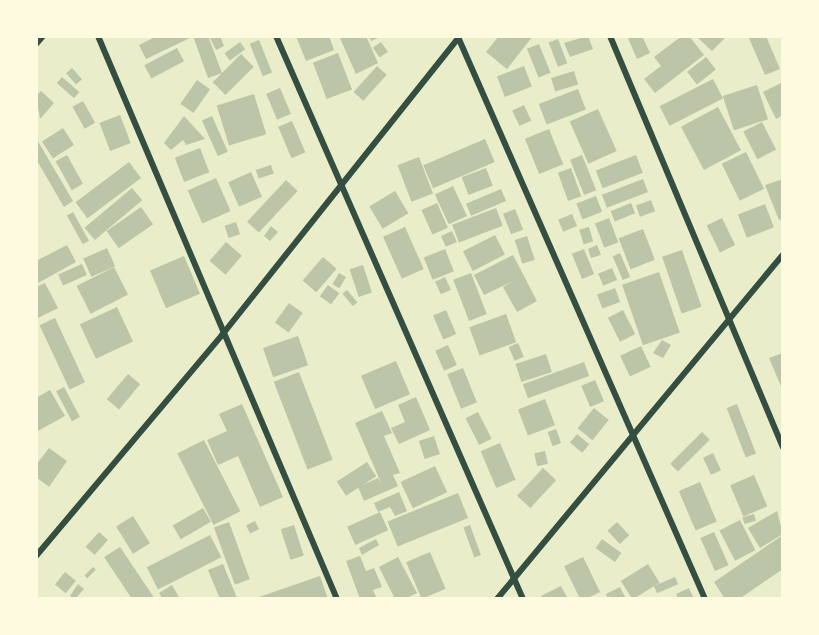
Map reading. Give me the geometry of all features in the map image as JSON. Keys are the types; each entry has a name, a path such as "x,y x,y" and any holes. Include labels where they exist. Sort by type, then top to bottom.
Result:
{"street":[{"path":"36,44 42,36"},
{"path":"98,36 222,335 337,599"},
{"path":"276,36 523,599"},
{"path":"610,36 730,316 783,447"},
{"path":"36,556 222,335 458,37 635,432 705,599"},
{"path":"497,599 783,254"}],"building":[{"path":"157,36 190,36 190,38 146,59 139,45"},
{"path":"193,36 208,36 222,73 208,78"},
{"path":"209,36 220,36 224,46 216,50"},
{"path":"296,36 329,36 334,50 306,61"},
{"path":"339,36 366,36 378,63 356,74"},
{"path":"369,36 383,36 371,41"},
{"path":"499,36 533,36 507,69 486,52"},
{"path":"588,36 593,49 570,57 564,43"},
{"path":"627,36 642,36 650,53 637,59"},
{"path":"682,36 689,36 704,55 655,93 644,79 661,66 654,57"},
{"path":"698,36 727,36 712,51 697,37"},
{"path":"748,36 766,36 780,69 765,75"},
{"path":"558,39 567,63 558,67 549,43"},
{"path":"259,40 272,72 263,76 250,44"},
{"path":"240,42 245,49 230,60 225,53"},
{"path":"381,42 388,52 380,58 373,48"},
{"path":"539,44 551,73 539,78 527,49"},
{"path":"177,48 184,61 151,79 144,65"},
{"path":"338,53 352,89 327,99 313,63"},
{"path":"241,54 254,67 225,95 213,82"},
{"path":"706,57 716,70 697,84 687,72"},
{"path":"377,66 387,75 363,101 354,92"},
{"path":"524,66 532,87 505,97 497,76"},
{"path":"72,68 82,79 76,85 66,73"},
{"path":"574,71 578,84 555,91 551,78"},
{"path":"62,77 79,92 74,98 57,83"},
{"path":"713,79 723,99 670,126 660,106"},
{"path":"197,80 210,89 193,113 180,104"},
{"path":"783,82 783,115 776,119 763,92"},
{"path":"757,85 768,119 734,130 723,96"},
{"path":"280,88 291,114 277,120 266,94"},
{"path":"578,89 586,110 547,125 539,104"},
{"path":"41,91 54,103 40,119 36,96"},
{"path":"254,94 266,134 229,146 217,105"},
{"path":"83,101 95,123 85,129 73,107"},
{"path":"524,105 531,120 519,126 512,110"},
{"path":"718,107 741,150 704,170 681,127"},
{"path":"598,109 617,151 588,164 570,122"},
{"path":"120,115 131,143 110,151 99,123"},
{"path":"184,116 205,139 186,145 183,140 171,150 164,143"},
{"path":"212,116 228,152 218,156 202,120"},
{"path":"292,121 305,152 291,158 278,127"},
{"path":"762,122 776,150 757,159 743,132"},
{"path":"63,128 74,145 53,158 42,142"},
{"path":"549,129 563,164 539,174 525,139"},
{"path":"36,138 73,201 64,207 36,159"},
{"path":"485,139 495,162 433,188 423,165"},
{"path":"200,148 209,172 184,182 175,158"},
{"path":"746,152 764,189 740,201 722,164"},
{"path":"67,155 83,184 72,190 56,161"},
{"path":"582,155 596,190 584,195 570,160"},
{"path":"636,155 643,173 603,188 596,170"},
{"path":"419,157 433,193 412,202 398,165"},
{"path":"129,162 141,178 88,218 75,202"},
{"path":"271,165 274,174 259,179 256,170"},
{"path":"486,168 493,186 469,195 462,177"},
{"path":"571,168 581,196 568,201 558,173"},
{"path":"251,172 262,197 239,207 228,182"},
{"path":"216,178 231,211 202,223 188,191"},
{"path":"643,179 648,192 607,208 602,195"},
{"path":"783,179 783,219 779,220 765,185"},
{"path":"286,180 298,191 259,233 247,222"},
{"path":"453,186 467,216 449,224 435,194"},
{"path":"132,188 142,200 95,240 85,228"},
{"path":"501,189 506,201 471,216 466,204"},
{"path":"395,191 408,213 383,229 369,206"},
{"path":"596,196 602,212 582,219 576,204"},
{"path":"651,200 655,211 640,217 636,205"},
{"path":"437,203 448,228 432,235 421,210"},
{"path":"631,203 635,213 615,221 611,211"},
{"path":"765,204 774,227 747,238 738,214"},
{"path":"141,207 153,224 119,248 107,231"},
{"path":"496,208 503,226 459,243 452,225"},
{"path":"515,209 523,229 511,234 503,214"},
{"path":"73,212 89,241 83,244 67,215"},
{"path":"572,214 577,226 563,232 558,220"},
{"path":"609,218 618,242 604,248 595,223"},
{"path":"722,218 735,245 720,252 707,225"},
{"path":"236,222 240,234 229,238 225,226"},
{"path":"271,226 278,232 270,241 264,236"},
{"path":"405,227 424,269 402,279 383,237"},
{"path":"589,227 593,241 584,244 579,230"},
{"path":"643,229 655,260 631,269 619,238"},
{"path":"452,231 457,242 446,247 441,236"},
{"path":"495,235 505,255 473,271 463,251"},
{"path":"527,236 535,260 522,264 515,240"},
{"path":"226,242 242,256 225,275 210,261"},
{"path":"67,245 76,262 38,283 36,261"},
{"path":"597,245 601,255 591,258 588,249"},
{"path":"107,248 115,266 91,277 83,259"},
{"path":"445,249 454,271 433,280 424,258"},
{"path":"584,249 594,274 582,279 572,254"},
{"path":"682,250 702,307 682,314 662,257"},
{"path":"620,253 630,277 623,280 613,256"},
{"path":"513,255 537,301 517,312 503,287 513,281 484,295 474,275"},
{"path":"184,256 200,294 166,308 150,270"},
{"path":"323,257 337,269 316,292 303,280"},
{"path":"82,264 87,275 63,286 58,275"},
{"path":"363,265 372,293 359,297 350,269"},
{"path":"114,267 128,295 91,314 77,286"},
{"path":"612,268 617,280 603,286 598,274"},
{"path":"659,272 680,333 643,345 622,285"},
{"path":"339,273 346,277 339,288 332,284"},
{"path":"471,273 487,314 469,321 453,280"},
{"path":"445,277 451,290 441,294 435,282"},
{"path":"45,283 58,308 38,318 36,287"},
{"path":"328,285 339,293 331,305 320,296"},
{"path":"615,288 620,302 602,309 597,294"},
{"path":"347,290 357,302 353,306 342,294"},
{"path":"289,303 303,313 289,332 275,322"},
{"path":"117,307 133,341 96,359 80,324"},
{"path":"446,310 456,334 443,339 433,315"},
{"path":"623,310 635,334 620,342 608,318"},
{"path":"506,314 516,342 480,356 469,327"},
{"path":"55,318 85,382 70,390 40,325"},
{"path":"298,336 308,365 273,377 263,348"},
{"path":"662,340 671,345 663,358 653,353"},
{"path":"518,343 524,357 515,361 509,347"},
{"path":"448,345 457,365 444,371 435,351"},
{"path":"641,346 651,367 630,377 620,356"},
{"path":"783,353 783,391 769,358"},
{"path":"546,354 552,372 521,382 516,364"},
{"path":"396,361 410,394 375,409 361,376"},
{"path":"584,362 589,376 528,398 523,384"},
{"path":"463,368 477,402 461,409 447,374"},
{"path":"299,372 333,460 307,469 274,382"},
{"path":"128,374 140,384 119,410 107,399"},
{"path":"595,380 604,401 590,407 581,386"},
{"path":"64,387 80,417 72,421 56,391"},
{"path":"50,390 65,416 36,432 36,398"},
{"path":"416,397 430,430 399,444 391,428 405,422 398,405"},
{"path":"545,399 555,425 528,436 518,409"},
{"path":"242,404 283,497 260,507 238,456 218,465 207,440 227,431 219,414"},
{"path":"737,404 756,453 746,457 727,408"},
{"path":"594,408 609,420 592,440 578,428"},
{"path":"382,411 392,433 384,436 400,473 393,475 398,486 364,501 358,487 378,478 382,485 355,423"},
{"path":"478,412 492,439 479,445 466,418"},
{"path":"556,429 561,443 553,446 548,432"},
{"path":"702,432 710,440 678,472 670,464"},
{"path":"577,434 589,444 582,453 570,442"},
{"path":"434,436 440,454 425,459 419,441"},
{"path":"204,440 240,511 214,525 177,454"},
{"path":"500,443 516,480 496,488 481,451"},
{"path":"49,448 67,461 49,487 36,477 36,465"},
{"path":"545,451 548,464 537,466 534,453"},
{"path":"713,453 721,470 711,475 703,458"},
{"path":"367,462 376,476 346,496 337,482"},
{"path":"435,466 447,492 413,508 401,482"},
{"path":"543,468 556,480 530,508 517,496"},
{"path":"754,475 767,506 743,516 730,485"},
{"path":"700,482 717,522 696,531 679,491"},
{"path":"399,492 407,511 395,516 390,507 378,512 374,503"},
{"path":"458,493 468,518 398,547 388,521"},
{"path":"203,508 211,522 181,539 173,526"},
{"path":"777,511 783,534 760,548 748,528"},
{"path":"380,512 388,530 355,545 347,527"},
{"path":"754,514 756,521 744,524 742,517"},
{"path":"133,516 150,543 133,554 116,527"},
{"path":"740,520 755,550 735,561 720,530"},
{"path":"255,521 259,529 250,534 246,526"},
{"path":"229,522 250,579 235,585 214,527"},
{"path":"617,522 629,535 620,544 607,531"},
{"path":"294,525 304,555 291,560 281,529"},
{"path":"470,525 481,555 474,557 463,527"},
{"path":"99,532 108,540 95,555 86,547"},
{"path":"714,532 729,565 715,571 700,538"},
{"path":"210,535 221,557 158,590 147,567"},
{"path":"783,535 783,569 739,599 725,599 714,582"},
{"path":"376,539 379,545 362,555 359,548"},
{"path":"602,539 621,553 615,562 596,548"},
{"path":"120,547 155,599 132,599 104,557"},
{"path":"430,552 446,589 422,599 406,562"},
{"path":"360,556 366,571 374,568 382,587 373,590 377,599 360,599 346,561"},
{"path":"398,557 417,593 405,599 395,599 379,567"},
{"path":"583,557 600,592 586,599 580,599 564,566"},
{"path":"223,564 237,598 235,599 220,599 208,570"},
{"path":"648,564 660,583 632,599 621,581"},
{"path":"93,567 96,570 87,578 85,575"},
{"path":"65,572 76,581 66,593 55,584"},
{"path":"320,576 328,599 253,599"},
{"path":"675,577 678,584 657,593 654,586"},
{"path":"78,584 84,589 75,599 70,596"},
{"path":"172,585 180,599 163,599 159,593"},
{"path":"561,586 568,599 543,599 541,596"},
{"path":"620,587 626,599 608,599 606,594"},
{"path":"689,588 694,599 678,599 676,594"}]}
